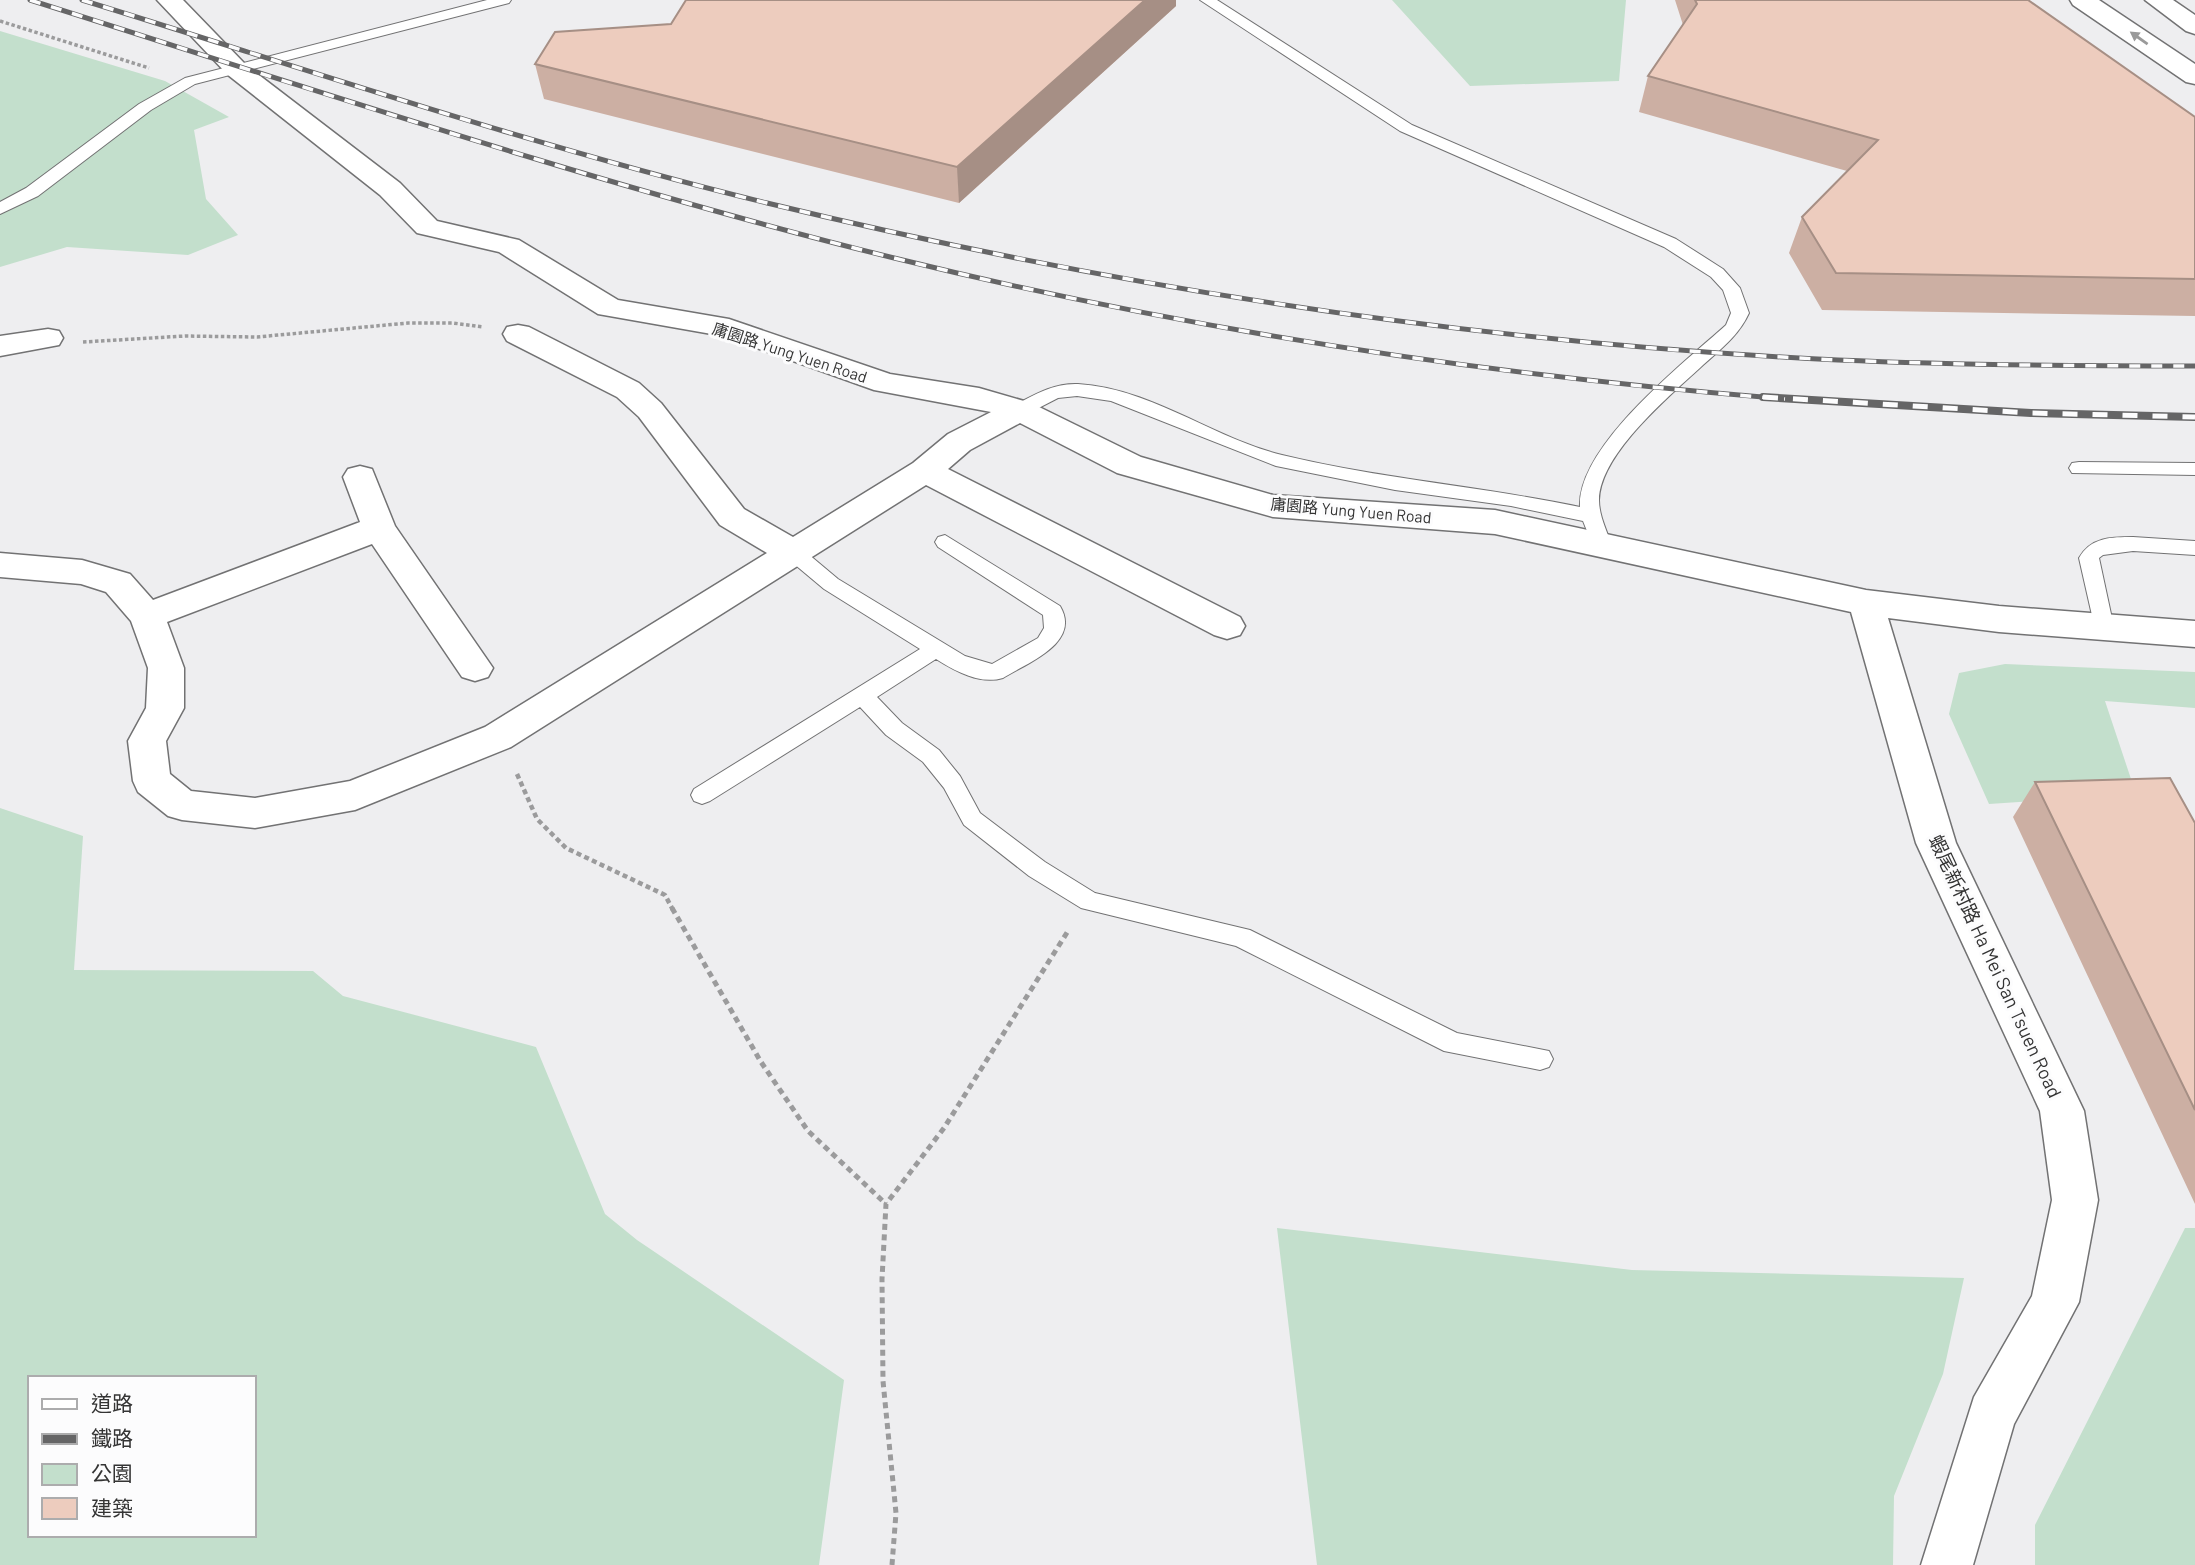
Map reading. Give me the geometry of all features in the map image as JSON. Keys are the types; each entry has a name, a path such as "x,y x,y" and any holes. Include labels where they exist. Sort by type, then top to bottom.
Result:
{"street":[{"name":"庸園路 Yung Yuen Road","path":"169,0 237,70 390,189 427,227 509,246 610,308 729,328 885,383 979,398 1020,410 1129,465 1273,506 1597,531"},
{"path":"2082,0 2195,76"},
{"path":"2157,0 2195,26"},
{"path":"518,334 628,390 650,410 732,517 794,553"},
{"path":"0,346 48,338"},
{"path":"0,565 82,572 118,583 147,616 166,668 165,708 147,741 152,781 182,805 255,813 355,795 498,737 925,471 960,442 1020,410"},
{"path":"925,471 1227,626"},
{"path":"359,477 379,528 475,668"},
{"path":"147,616 379,528"},
{"path":"1597,531 1866,603 1999,619 2195,634"},
{"name":"蝦尾新村路 Ha Mei San Tsuen Road","path":"1866,603 1936,844 2062,1111 2075,1200 2055,1302 1992,1415 1947,1565"}],"lane":[{"path":"0,209 32,192 145,107 190,81 504,0"},
{"path":"1207,0 1406,128 1670,243 1717,273 1731,288 1740,313 1734,327 1630,426 1596,471 1590,495 1597,531"},
{"path":"1020,410 1054,392 1077,390 1115,396 1276,460 1395,483 1511,499 1597,531"},
{"path":"2080,468 2195,469"},
{"path":"794,553 831,584 936,649 977,670 995,672 1046,643 1055,628 1053,611 945,542"},
{"path":"2103,628 2089,558 2092,552 2100,547 2114,545 2195,548"},
{"path":"702,795 936,649"},
{"path":"863,696 894,729 931,756 952,782 972,819 1037,869 1089,901 1241,937 1453,1043 1540,1059"}],"path":[{"path":"0,20 190,81"},
{"path":"48,338 88,343 185,336 257,337 408,323 453,323 518,334"},
{"path":"498,737 537,819 566,848 666,895 761,1062 808,1131 886,1204"},
{"path":"892,1565 896,1513 883,1381 882,1279 886,1204 944,1128 1053,952 1089,901"}],"green space":[{"path":"1392,0 1626,0 1619,81 1470,86"},
{"path":"0,31 165,81 229,117 194,130 206,199 238,235 188,255 67,247 0,267"},
{"path":"2005,664 2195,672 2195,708 2105,701 2136,794 1989,804 1949,714 1959,673"},
{"path":"0,808 83,836 74,970 313,971 343,996 536,1047 605,1214 637,1240 844,1380 819,1565 0,1565"},
{"path":"1277,1228 1632,1270 1964,1278 1943,1374 1894,1496 1893,1565 1317,1565"},
{"path":"2185,1228 2195,1228 2195,1565 2035,1565 2035,1525"}],"building":[{"path":"686,0 1145,0 957,167 535,64 555,32 671,24"},
{"path":"1695,0 2028,0 2195,117 2195,279 1836,273 1802,217 1878,140 1648,76 1697,4"},
{"path":"2170,778 2195,823 2195,1110 2035,782"}],"railway":[{"path":"30,0 565,168 781,229 1000,283 1223,327 1447,363 1785,399"},
{"path":"82,0 423,107 681,181 899,233 1165,286 1433,325 1703,352 1927,363 2195,366"},
{"path":"1763,397 2031,413 2195,417"}]}
